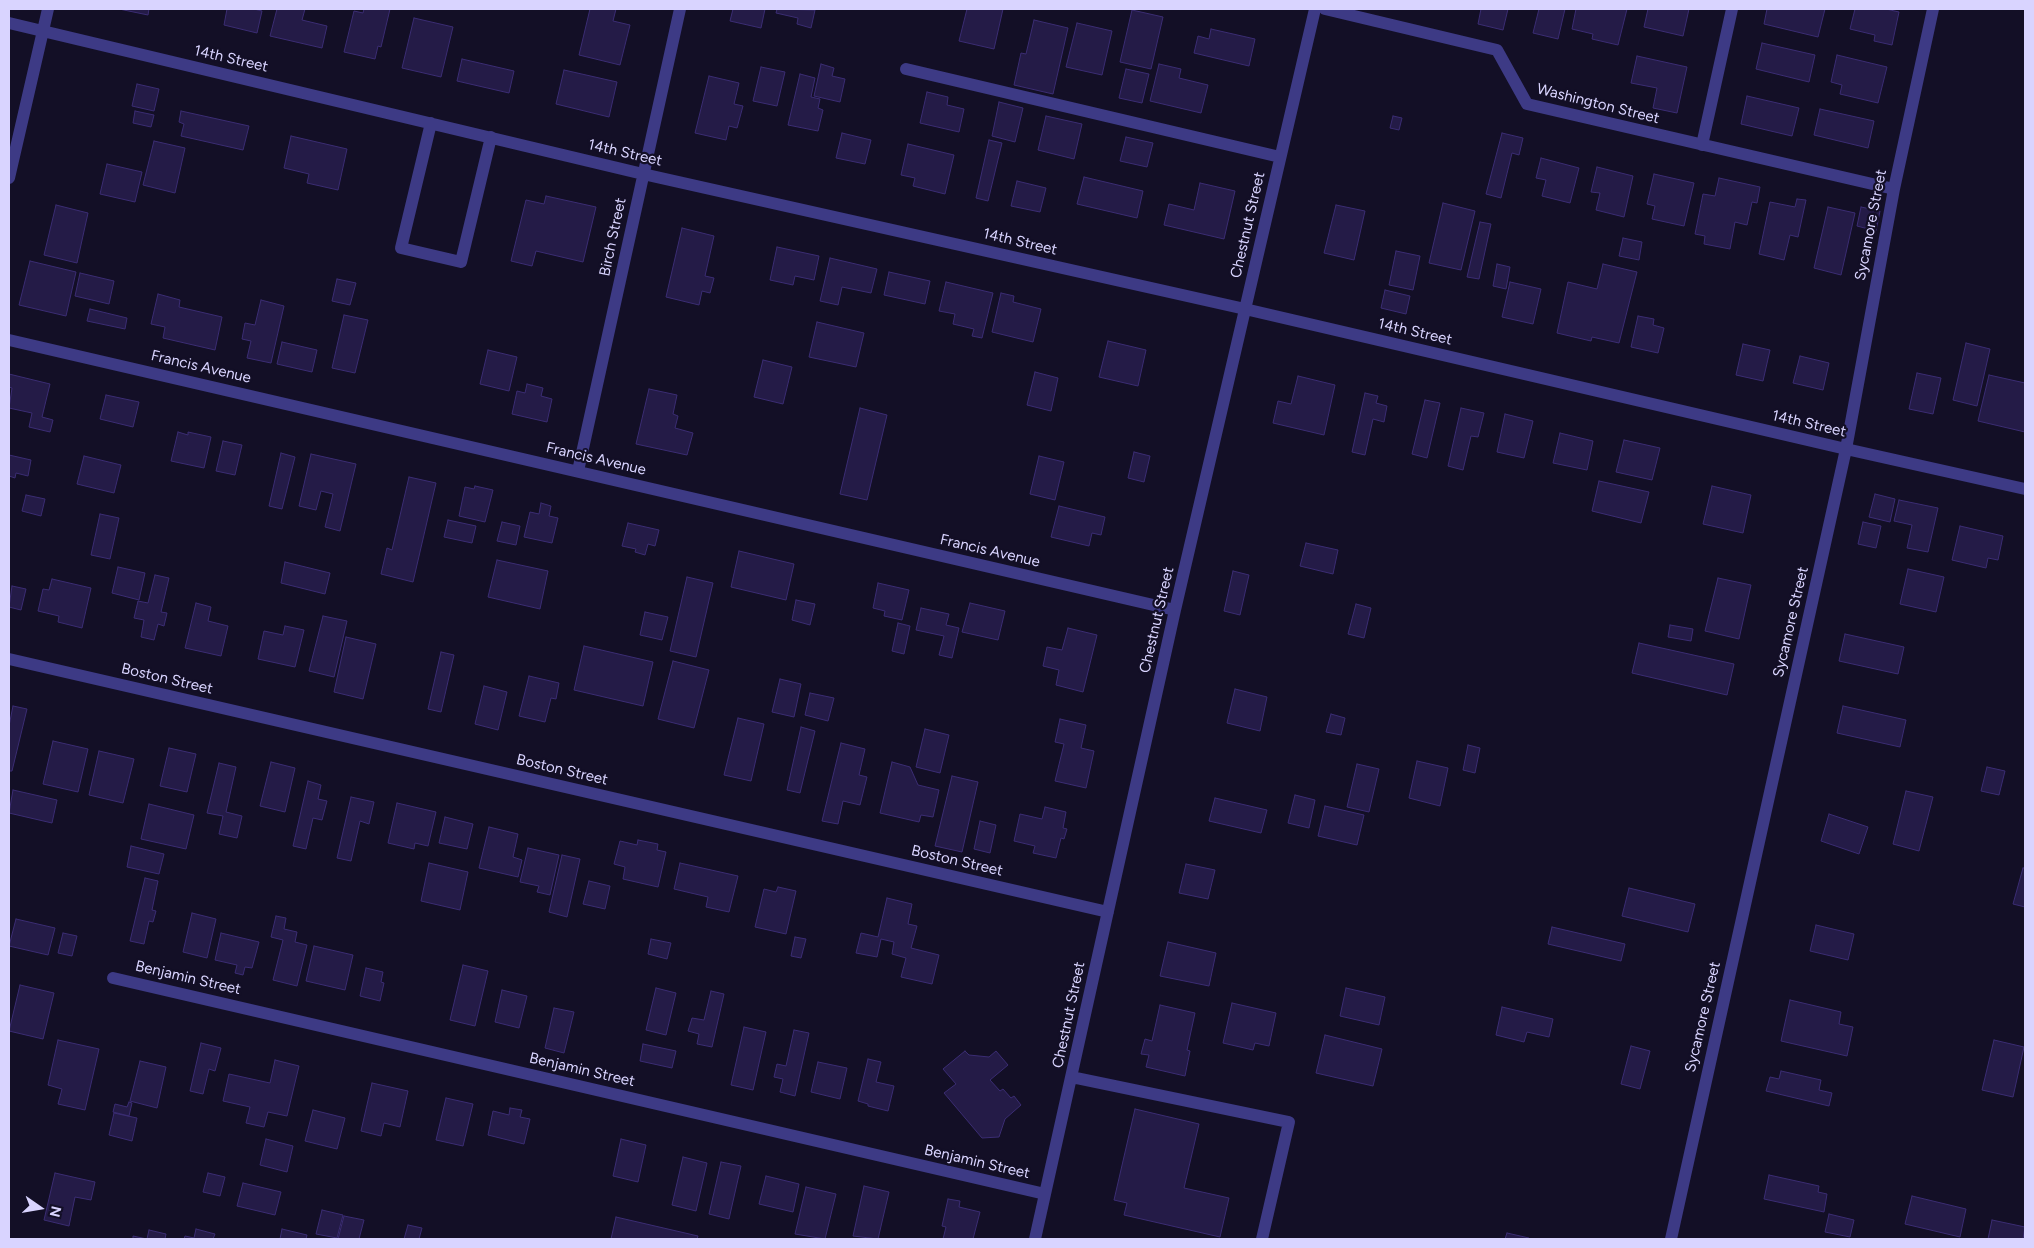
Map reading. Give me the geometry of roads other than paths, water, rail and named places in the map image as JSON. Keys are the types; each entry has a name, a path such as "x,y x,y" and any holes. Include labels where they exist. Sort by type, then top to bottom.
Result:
{"street":[{"path":"9,178 48,9"},
{"name":"Birch Street","path":"578,471 680,9"},
{"name":"Chestnut Street","path":"1035,1239 1175,610 1315,9"},
{"name":"Washington Street","path":"1325,9 1497,50 1527,104 1702,146 1894,188"},
{"path":"1702,146 1732,9"},
{"name":"Sycamore Street","path":"1671,1239 1846,449 1894,188 1933,9"},
{"name":"14th Street","path":"9,23 643,174 1245,309 2025,489"},
{"path":"906,70 1280,157"},
{"path":"431,123 401,248 461,262 491,137"},
{"name":"Francis Avenue","path":"9,340 1175,610"},
{"name":"Boston Street","path":"9,659 1108,912"},
{"name":"Benjamin Street","path":"113,978 1045,1194"},
{"path":"1072,1076 1289,1122 1262,1239"}]}
